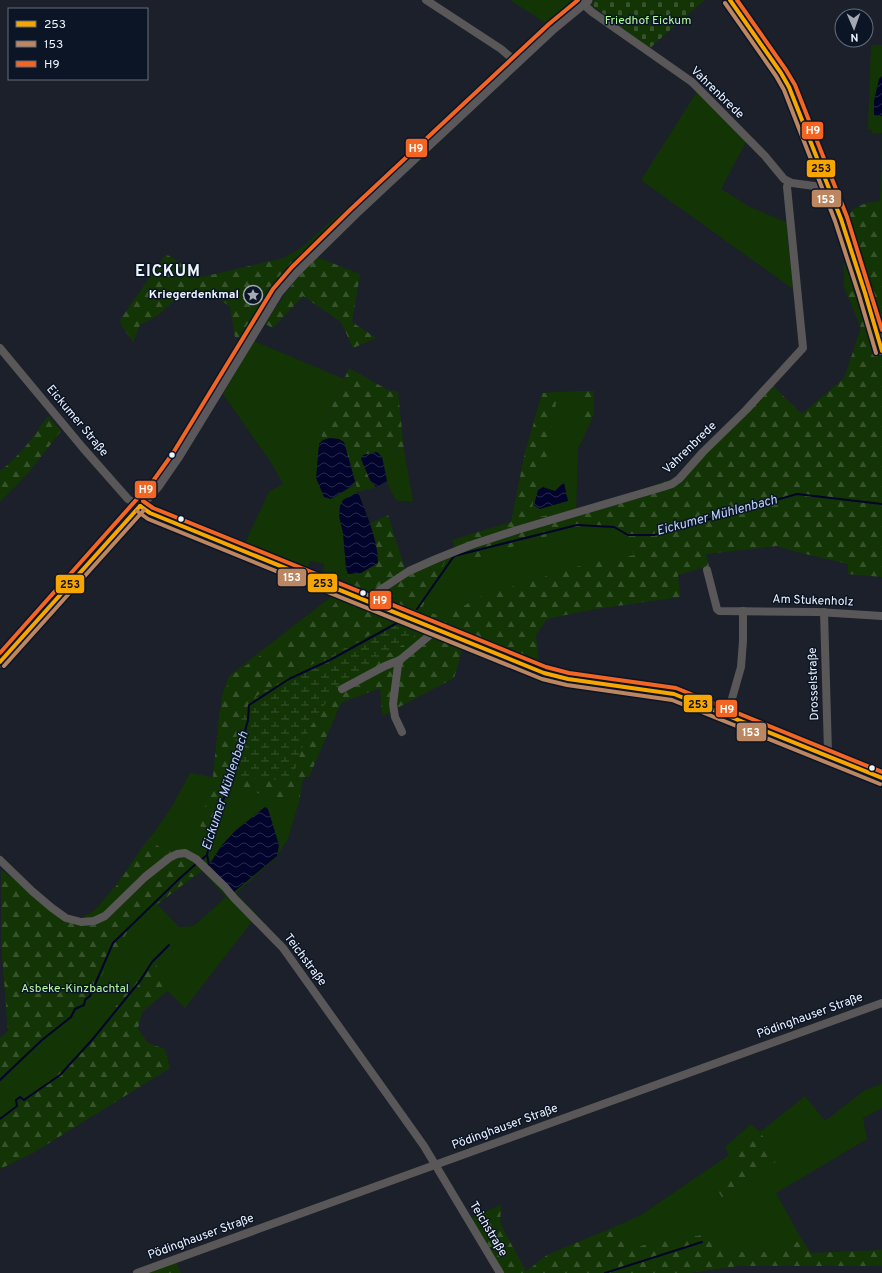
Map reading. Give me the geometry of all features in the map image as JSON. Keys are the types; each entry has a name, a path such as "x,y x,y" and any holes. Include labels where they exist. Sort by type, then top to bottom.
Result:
{"main road":[{"path":"0,662 158,485 178,456 278,292 296,271 355,213 516,62 561,20 584,2"}],"street":[{"path":"426,0 501,49 516,62"},
{"path":"730,0 786,80 841,219 882,351"},
{"name":"Vahrenbrede","path":"367,601 380,590 409,571 471,545 672,484 679,479 703,452 746,410 803,348 787,187 788,182 692,82 592,12 584,2"},
{"path":"788,182 822,187 828,186"},
{"name":"Eickumer Straße","path":"0,348 83,448 128,499 150,512 436,630 555,676 586,682 668,693 882,778"},
{"name":"Am Stukenholz","path":"707,570 717,608 720,611 824,612 882,616"},
{"path":"727,716 741,667 743,648 743,611"},
{"name":"Drosselstraße","path":"824,612 827,756"},
{"path":"342,689 400,660 436,630"},
{"path":"400,660 393,704 395,717 402,732"},
{"name":"Teichstraße","path":"0,860 52,908 66,918 81,922 94,921 105,916 146,877 169,858 185,853 194,858 225,887 283,948 436,1165 500,1273"},
{"name":"Pödinghauser Straße","path":"137,1273 882,1003"}],"green space":[{"path":"510,0 577,0 547,24"},
{"name":"Friedhof Eickum","path":"595,0 705,0 650,48 590,4"},
{"path":"874,45 882,45 882,133 872,134 872,130 868,129 871,48 874,48"},
{"path":"698,90 747,140 721,189 750,207 786,222 793,289 641,180"},
{"name":"Asbeke-Kinzbachtal","path":"882,133 882,576 849,563 776,545 705,554 677,574 590,610 534,620 466,636 381,687 340,702 303,776 299,802 288,839 275,859 236,893 257,915 185,1008 167,991 164,985 142,1011 33,1153 0,1169 0,1038 8,1031 1,940 1,870 67,915 82,918 96,909 115,886 170,810 190,773 213,777 222,695 229,676 332,596 446,560 447,558 457,555 464,558 512,523 525,452 542,393 580,391 583,439 578,448 576,514 676,480 691,459 722,461 801,415 845,378 878,281","holes":["202,871 226,897 194,926 179,927 157,904"]},
{"path":"880,201 879,281 882,285 882,577 848,574 848,564 777,546 706,554 709,566 678,575 680,597 589,610 547,619 536,635 539,665 466,637 454,678 382,716 380,688 341,703 309,777 303,777 299,802 239,789 226,791 213,833 200,826 213,777 219,716 223,696 232,675 332,607 340,597 334,593 343,580 350,581 348,574 361,573 378,553 369,524 388,515 405,569 455,549 452,540 511,522 525,452 543,393 558,392 545,466 538,478 530,518 575,511 675,478 771,384 802,414 844,378 861,328 844,287 845,220 856,208 864,204","holes":["574,528 611,530 635,555 596,561 479,597 445,617 421,610 447,558 457,555 469,560"]},
{"path":"346,208 349,211 311,246 272,288 241,338 235,338 230,307 211,292 176,299 157,316 140,325 133,342 122,326 120,320 166,254 202,277 284,258 301,248"},
{"path":"317,257 360,274 352,322 376,338 353,348 341,322 303,296 273,328 265,324 296,280"},
{"path":"254,341 344,379 326,420 319,427 323,440 319,444 352,486 355,481 358,492 343,500 339,516 343,533 346,568 350,581 323,573 324,564 310,561 307,572 244,545 269,492 283,484 272,464 223,394"},
{"path":"349,368 388,390 398,392 404,450 377,452 363,455 361,459 370,480 376,487 358,492 344,442 334,439 323,440 319,427 326,420"},
{"path":"580,391 594,391 594,414 583,439 580,439"},
{"path":"48,416 61,431 29,472 0,502 0,471 20,452"},
{"path":"404,450 413,501 397,501 388,484 382,458 377,452"},
{"path":"394,622 418,631 411,640 348,678 333,689 323,708 309,729 291,781 235,777 223,785 241,720 251,700 262,692 307,667"},
{"path":"179,832 177,852 181,861 194,876 132,924 85,1004 0,1076 0,1038 8,1031 1,940 1,870 66,921 82,920 93,914 115,888 148,839 161,848"},
{"path":"156,964 167,991 142,1012 138,1029 148,1043 165,1049 170,1068 33,1153 0,1169 0,1126 8,1115 58,1073 95,1034 145,967"},
{"path":"882,1084 882,1108 863,1118 867,1139 776,1193 802,1240 811,1253 825,1266 738,1266 660,1273 499,1273 467,1220 501,1205 500,1223 526,1271 547,1255 641,1215 729,1155 725,1147 751,1124 760,1132 805,1096 825,1121 865,1090"},
{"path":"760,1132 778,1160 725,1202 718,1191 737,1175 740,1170 732,1157 732,1153"},
{"path":"501,1205 500,1223 526,1272 547,1255 617,1226 628,1241 638,1247 657,1241 703,1235 708,1240 736,1252 769,1252 802,1240 811,1253 882,1250 882,1266 738,1266 689,1273 499,1273 467,1220"},
{"path":"176,1262 181,1273 146,1273"}],"water":[{"path":"882,76 882,116 874,115 874,101 879,79"},
{"path":"330,438 339,439 344,442 355,481 352,486 331,499 324,497 316,478 319,444 323,440"},
{"path":"377,452 382,457 387,481 376,487 370,480 361,459 363,455"},
{"path":"564,482 568,501 540,509 534,505 538,490 543,487 555,491"},
{"path":"358,492 374,536 378,563 361,573 348,574 346,568 343,533 339,516 340,506 343,500"},
{"path":"265,807 268,809 279,845 277,856 234,892 209,865 222,845 235,831"}],"waterway":[{"name":"Eickumer Mühlenbach","path":"417,609 454,556 577,525 614,527 628,535 654,535 797,494 882,504"},
{"name":"Eickumer Mühlenbach","path":"200,861 207,855 214,822 230,787 248,720 249,705 289,679 330,660 397,623"},
{"path":"207,855 209,865"},
{"name":"Eickumer Mühlenbach","path":"0,1080 42,1040 71,1017 75,1009 84,1005 85,1000 90,996 113,943 197,863"},
{"path":"0,1119 17,1106 16,1100 20,1097 24,1100 60,1075 92,1040 140,981 152,962 169,945"},
{"path":"605,1273 702,1242"}],"transit line":[{"name":"H9","path":"0,653 153,481 173,453 273,289 292,267 351,209 549,24 578,0"},
{"name":"253","path":"730,0 781,73 789,87 841,219 882,351"},
{"name":"H9","path":"737,0 795,85 847,217 882,330"},
{"name":"153","path":"725,3 776,76 784,90 835,221 876,353"},
{"name":"H9","path":"143,501 153,508 546,667 569,673 676,688 882,772"},
{"name":"253","path":"140,506 150,513 544,673 568,679 674,694 882,778"},
{"name":"253","path":"0,662 140,506"},
{"name":"153","path":"4,666 144,510"},
{"name":"153","path":"137,511 148,519 542,679 567,685 672,700 880,784"}],"place":[{"name":"Kriegerdenkmal","path":"253,295"}],"district":[{"name":"EICKUM","path":"168,272"}]}
